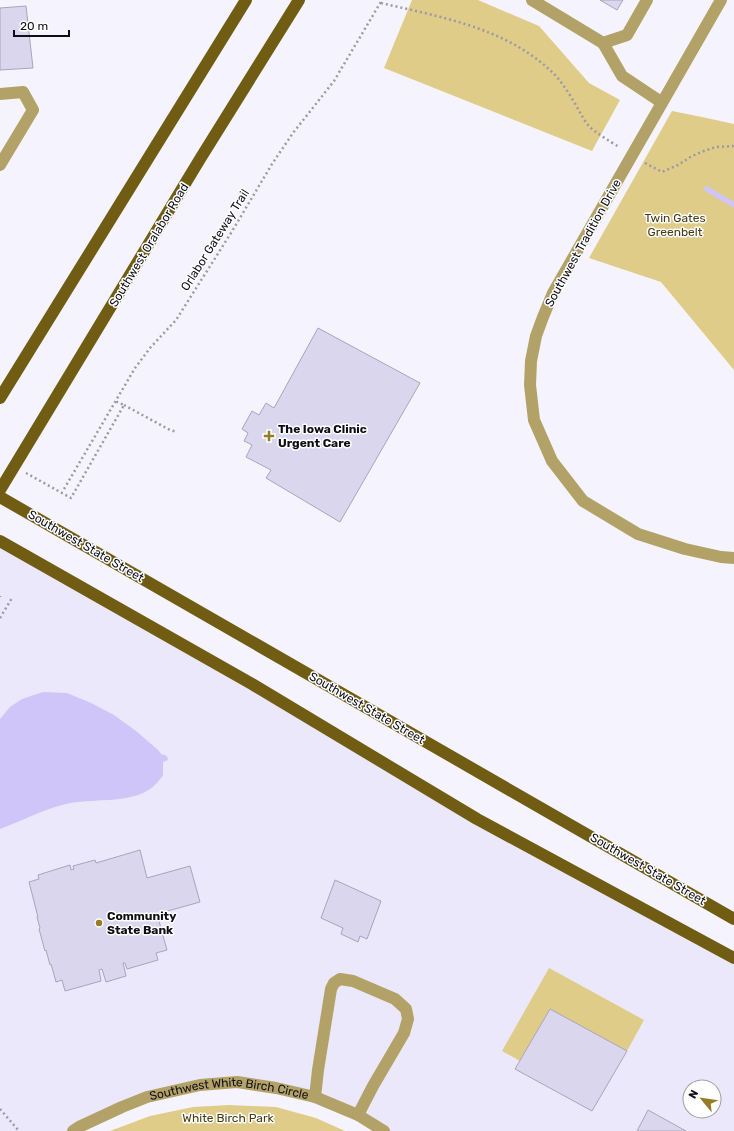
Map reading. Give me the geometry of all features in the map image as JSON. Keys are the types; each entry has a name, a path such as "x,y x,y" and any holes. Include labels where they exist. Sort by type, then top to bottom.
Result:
{"main road":[{"path":"0,398 246,0"},
{"name":"Southwest Oralabor Road","path":"0,490 200,159 299,0"},
{"name":"Southwest State Street","path":"0,497 734,919"},
{"path":"0,541 252,684 477,819 734,958"}],"street":[{"path":"532,0 604,43 622,76 662,102"},
{"path":"604,43 627,35 647,0"},
{"name":"Southwest Tradition Drive","path":"721,0 553,294 536,336 531,361 530,385 534,420 552,461 583,501 638,534 684,549 721,557 734,558"},
{"path":"0,94 24,92 33,110 0,165"},
{"path":"315,1097 331,989 334,983 340,979 353,981 395,999 406,1009 408,1019 404,1033 358,1115"},
{"name":"Southwest White Birch Circle","path":"73,1131 122,1107 147,1097 200,1085 237,1082 276,1088 315,1097 358,1115 384,1131"}],"path":[{"path":"381,2 446,18 481,30 506,40 533,56 554,74 567,91 589,127 632,156 662,172 678,165 704,150 716,147 734,146"},
{"name":"Orlabor Gateway Trail","path":"64,489 135,368 150,348 176,320 231,233 272,164 293,133 334,82 381,2"},
{"path":"116,401 170,430 177,432"},
{"path":"33,476 71,498 124,405"},
{"path":"0,618 12,598"},
{"path":"0,1109 19,1131"}],"shaded area":[{"path":"0,541 477,819 734,958 734,1131 384,1131 358,1115 237,1082 147,1097 73,1131 0,1131"},
{"path":"43,692 67,693 114,715 136,731 161,754 167,756 168,760 163,762 163,776 152,788 141,794 121,799 76,802 57,806 0,829 0,719 10,707 22,699"}],"green space":[{"path":"412,0 478,0 539,26 589,83 620,100 592,151 384,68"},
{"name":"Twin Gates Greenbelt","path":"672,111 734,124 734,370 661,282 589,258"},
{"path":"549,968 644,1020 627,1051 550,1009 520,1061 502,1051"},
{"name":"White Birch Park","path":"229,1105 276,1107 316,1118 345,1131 110,1131 150,1116 193,1107"}],"building":[{"path":"600,0 623,0 617,10"},
{"path":"26,6 33,68 0,70 0,8"},
{"path":"318,328 420,383 340,522 266,478 271,470 246,457 252,445 244,441 248,433 242,429 252,411 259,415 266,403 274,408"},
{"name":"Community State Bank","path":"140,850 147,878 190,866 200,902 157,914 167,950 156,953 158,960 127,969 125,963 123,963 126,976 106,982 102,969 99,970 101,981 65,991 62,980 56,982 46,950 45,951 29,882 39,879 38,875 70,865 71,870 74,869 73,866 95,860 96,863"},
{"path":"335,880 381,901 367,939 360,936 358,942 341,934 343,928 321,918"},
{"path":"550,1009 627,1051 592,1111 515,1069"},
{"path":"648,1110 686,1131 637,1131"}],"waterway":[{"path":"707,189 734,205"}],"place":[{"name":"The Iowa Clinic Urgent Care","path":"269,436"},
{"name":"Community State Bank","path":"99,923"}]}
